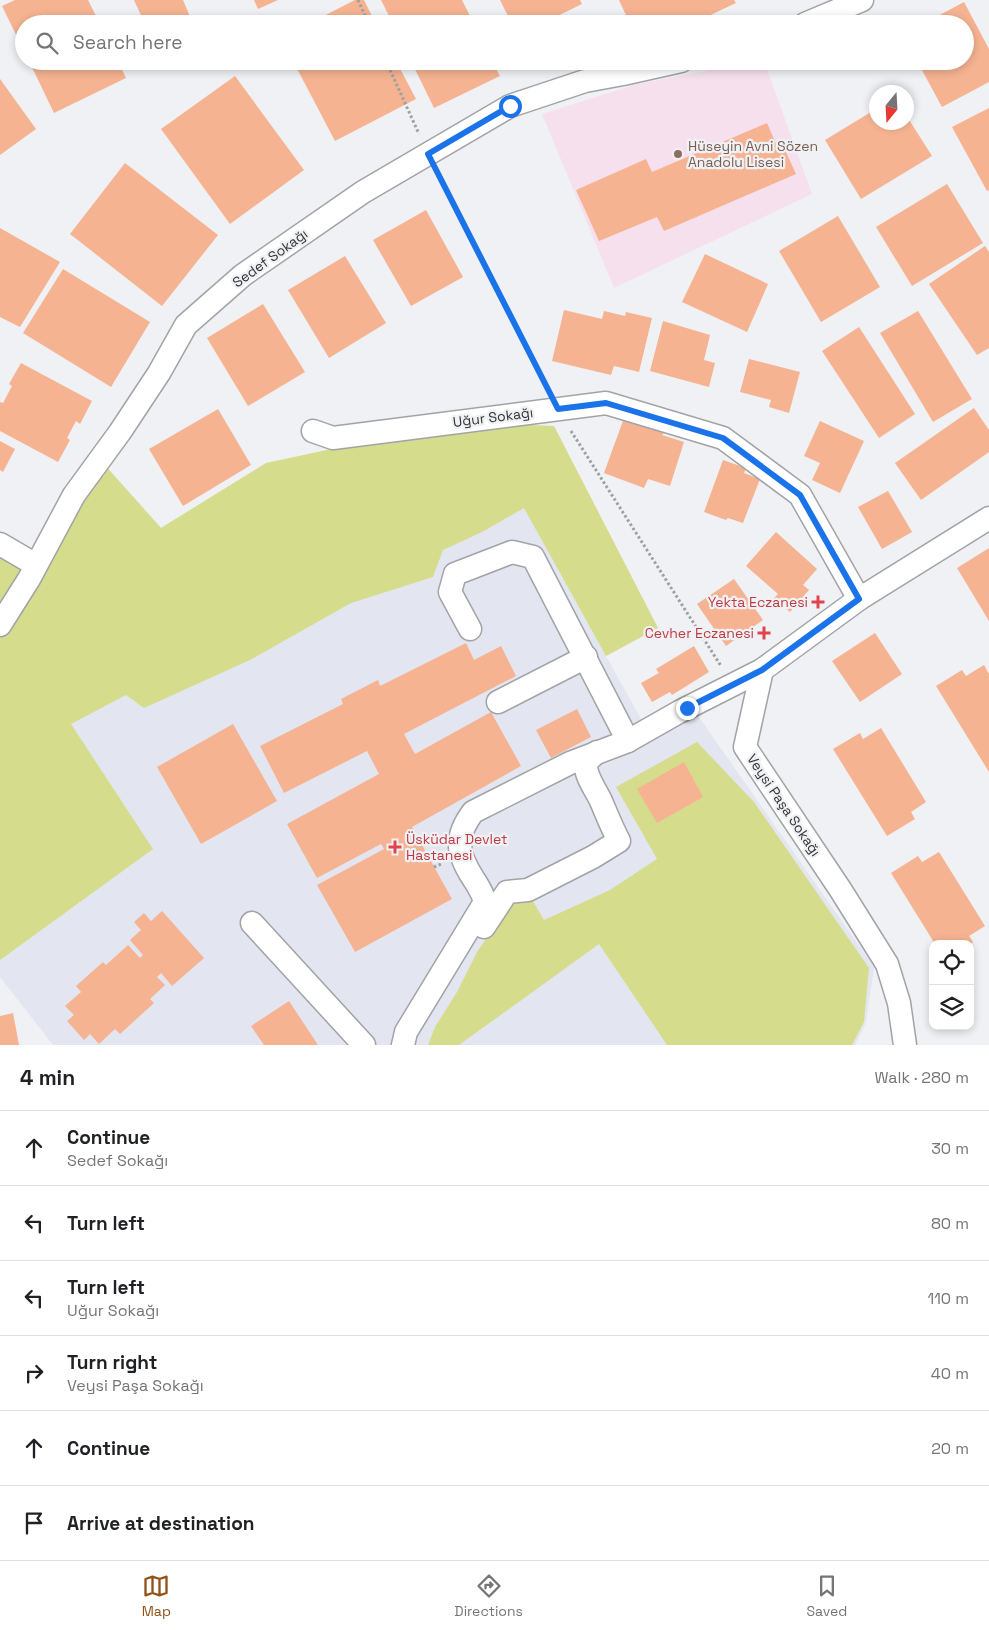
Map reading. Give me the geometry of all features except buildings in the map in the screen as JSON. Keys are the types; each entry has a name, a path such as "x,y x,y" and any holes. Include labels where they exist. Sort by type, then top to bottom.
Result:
{"street":[{"path":"827,15 862,0"},
{"name":"Sedef Sokağı","path":"0,625 36,565 74,495 160,373 186,324 243,275 363,192 510,106 585,81 641,70"},
{"name":"Uğur Sokağı","path":"313,431 333,438 606,403 723,438 800,495 859,599"},
{"path":"403,1045 409,1026 485,902 484,895 462,856 459,841 463,825 473,812 570,763 628,741 679,712 762,670 859,599 989,518"},
{"path":"0,544 36,565"},
{"path":"470,629 450,592 454,574 512,552 533,557 628,741"},
{"path":"498,702 586,657"},
{"name":"Veysi Paşa Sokağı","path":"762,670 744,747 840,889 887,964 899,1003 905,1045"},
{"path":"406,1045 415,1036 507,892 528,890 619,841 610,826 601,801 585,768 586,762 597,752"},
{"path":"252,923 364,1045"}],"path":[{"path":"358,0 364,15"},
{"path":"390,70 428,154 558,409 726,673"}],"shaded area":[{"name":"Hüseyin Avni Sözen Anadolu Lisesi","path":"710,70 767,70 812,194 614,288 542,114 634,85"},
{"name":"Üsküdar Devlet Hastanesi","path":"554,426 658,628 606,656 645,726 689,703 874,967 866,1023 855,1045 53,1045 0,977 0,638 103,463 161,528 266,463"}],"green space":[{"path":"457,422 554,426 658,628 606,656 524,508 482,532 443,550 433,577 351,603 250,660 144,708 126,695 71,724 153,849 0,960 0,638 103,463 161,528 266,463"},
{"path":"0,555 22,570 0,603"},
{"path":"697,742 754,802 869,968 864,1022 852,1045 667,1045 599,944 459,1045 428,1045 435,1027 457,992 477,952 509,906 531,898 544,920 610,890 657,859 616,787"}],"place":[{"name":"Hüseyin Avni Sözen Anadolu Lisesi","path":"678,154"},
{"name":"Yekta Eczanesi","path":"818,602"},
{"name":"Cevher Eczanesi","path":"764,633"},
{"name":"Üsküdar Devlet Hastanesi","path":"395,847"}],"route":[{"path":"510,106 428,154 558,409 606,403 723,438 800,495 859,599 762,670 687,708"}]}
